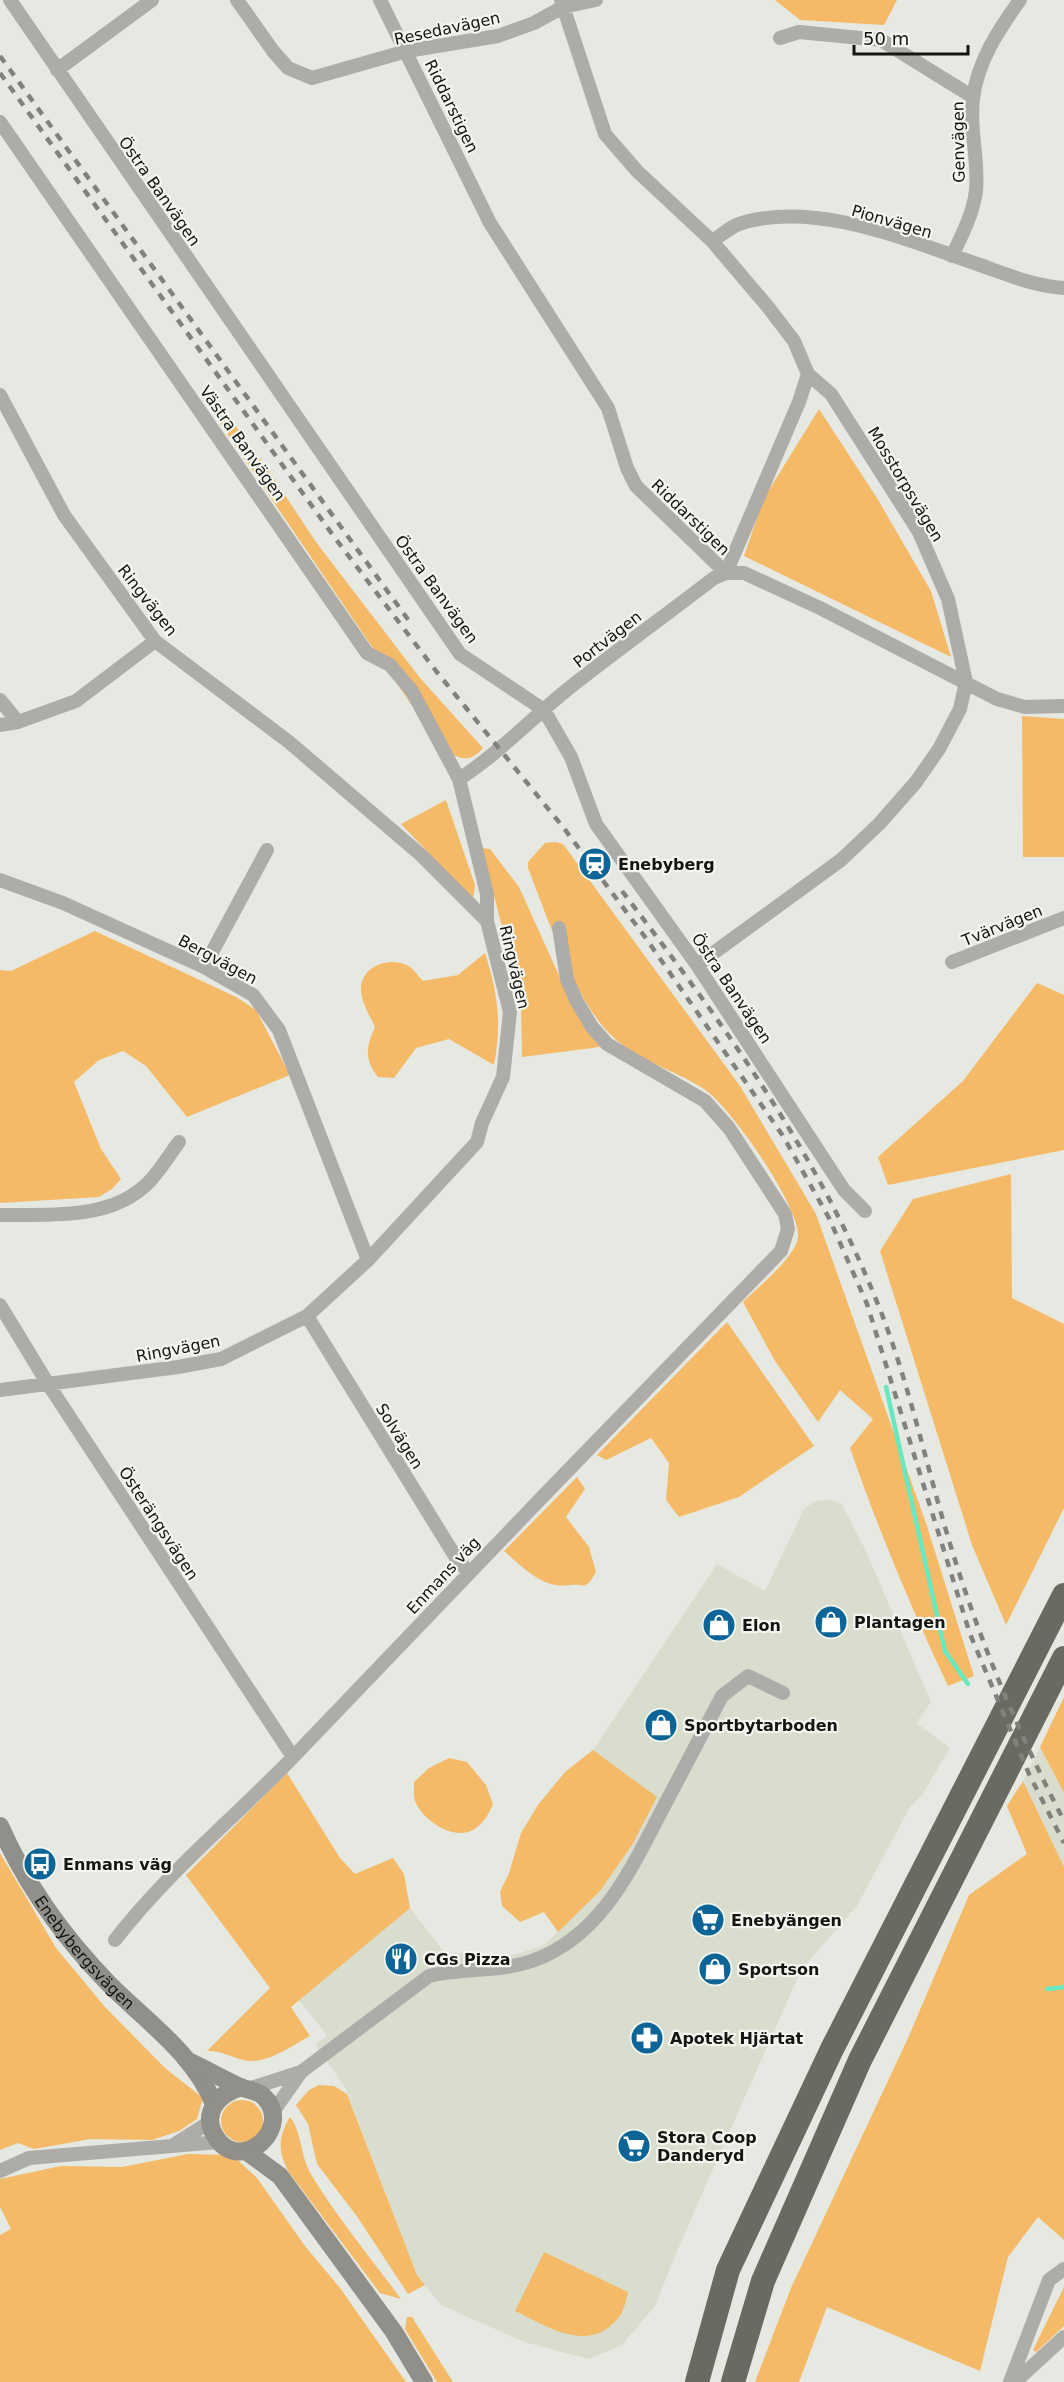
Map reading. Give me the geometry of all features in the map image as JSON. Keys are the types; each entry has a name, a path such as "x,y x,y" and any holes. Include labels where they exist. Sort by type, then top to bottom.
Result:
{"highway":[{"path":"697,2382 728,2270 831,2049 1060,1603"},
{"path":"733,2382 762,2281 860,2060 1064,1658"}],"main road":[{"name":"Enebybergsvägen","path":"0,1826 46,1909 109,1984 190,2062 207,2087 214,2104"},
{"name":"Enebybergsvägen","path":"190,2062 261,2095 273,2112"},
{"path":"245,2088 229,2090 214,2104 210,2122 219,2142 228,2148 246,2151 280,2176 394,2332 424,2382"},
{"path":"246,2151 260,2146 268,2138 273,2124 273,2112"},
{"path":"268,2138 280,2176"}],"street":[{"name":"Östra Banvägen","path":"10,0 460,654 544,710 571,757 596,824 697,966 844,1190 865,1211"},
{"path":"57,70 153,0"},
{"name":"Resedavägen","path":"237,0 288,68 312,78 407,51 498,36 534,22 562,4 596,0"},
{"name":"Riddarstigen","path":"380,0 490,223 608,408 627,468 636,486 726,573 744,573 780,589 997,699 1025,707 1064,706"},
{"name":"Genvägen","path":"952,256 967,225 976,192 971,124 973,97 984,60 1001,25 1020,0"},
{"name":"Mosstorpsvägen","path":"562,4 605,134 637,171 712,241 794,341 808,374 831,394 919,532 948,599 966,682 960,709 939,749 916,782 879,824 841,860 697,966"},
{"path":"780,38 799,32 881,40 973,97"},
{"name":"Västra Banvägen","path":"0,122 367,653 390,664 412,691 459,779"},
{"name":"Pionvägen","path":"712,241 737,225 774,216 863,226 1027,282 1064,288"},
{"path":"726,573 799,402 808,374"},
{"name":"Ringvägen","path":"0,395 64,515 155,641 289,742 421,855 487,921 510,1012 503,1077 482,1123 477,1142 368,1260 307,1316 221,1359 0,1390"},
{"name":"Portvägen","path":"459,779 480,765 491,753 656,622 726,573"},
{"path":"0,725 18,722 76,701 155,641"},
{"path":"0,700 18,722"},
{"path":"459,779 487,894 487,921"},
{"path":"204,967 267,850"},
{"name":"Bergvägen","path":"0,880 63,903 204,967 253,995 279,1030 368,1260"},
{"name":"Tvärvägen","path":"952,963 1064,918"},
{"name":"Enmans väg","path":"115,1940 145,1901 294,1757 468,1572 781,1251 788,1229 785,1214 735,1138 705,1101 607,1044 592,1027 567,979 560,928"},
{"path":"0,1215 74,1214 113,1205 147,1184 179,1142"},
{"name":"Österängsvägen","path":"0,1305 48,1384 294,1757"},
{"name":"Solvägen","path":"307,1316 455,1556 468,1572"},
{"path":"273,2112 301,2072 429,1976 455,1970 512,1966 533,1960 569,1944 597,1918 626,1881 722,1696 748,1676 783,1693"},
{"path":"245,2088 301,2072"},
{"path":"174,2145 210,2122"},
{"path":"0,2171 29,2158 219,2142"},
{"path":"1010,2382 1049,2280 1064,2269"},
{"path":"1015,2382 1064,2337"}],"shaded area":[{"path":"775,0 897,0 884,25 800,20"},
{"path":"207,404 221,407 269,471 316,542 420,678 483,748 477,754 465,758 459,757 447,751 436,741"},
{"path":"819,409 877,498 931,591 951,657 744,556 764,498"},
{"path":"1022,716 1064,719 1064,857 1023,857"},
{"path":"446,800 475,885 473,899 401,824"},
{"path":"545,843 563,844 740,1086 816,1214 927,1526 974,1676 948,1686 884,1538 850,1448 873,1419 840,1390 818,1422 775,1361 743,1302 783,1263 796,1245 798,1237 796,1222 788,1203 762,1158 716,1099 692,1082 628,1049 607,1031 594,1015 552,931 528,868 528,862"},
{"path":"482,848 490,849 519,887 572,1004 600,1047 522,1057 521,1002"},
{"path":"95,931 236,997 256,1010 290,1075 187,1117 146,1066 123,1051 99,1060 74,1082 101,1149 121,1179 112,1189 99,1197 0,1203 0,970 11,971"},
{"path":"485,953 497,1009 498,1036 494,1065 449,1039 416,1048 394,1078 378,1077 370,1064 368,1053 375,1027 365,1007 361,991 363,978 368,972 380,964 396,962 410,967 423,981 458,975"},
{"path":"1037,983 1064,995 1064,1150 888,1185 878,1157 963,1081"},
{"path":"1011,1174 1012,1298 1064,1324 1064,1508 1006,1625 972,1545 880,1251 913,1199"},
{"path":"727,1322 814,1446 739,1497 679,1517 666,1500 669,1463 651,1438 606,1460 597,1455"},
{"path":"577,1477 585,1489 566,1517 589,1547 596,1572 590,1582 584,1586 555,1585 534,1576 504,1551"},
{"name":"Enebyängen","path":"828,1500 841,1503 865,1549 931,1702 916,1723 950,1748 922,1795 910,1807 857,1906 801,1970 655,2306 622,2345 589,2359 524,2342 441,2305 417,2275 345,2087 315,2045 327,2035 298,1999 410,1908 445,1953 515,1955 544,1945 600,1891 632,1845 656,1797 593,1750 717,1564 765,1591 804,1509 815,1501"},
{"path":"1064,1697 1064,1793 1040,1747"},
{"path":"1040,1747 1064,1793 1064,1867 1023,1781"},
{"path":"593,1750 657,1797 632,1845 600,1891 558,1932 544,1912 520,1922 502,1906 500,1892 509,1873 521,1833 538,1805 565,1772"},
{"path":"449,1758 467,1762 486,1785 493,1804 480,1825 465,1833 448,1831 439,1827 424,1815 414,1799 414,1782 429,1768"},
{"path":"287,1773 340,1858 355,1874 393,1858 404,1874 410,1908 291,2007 310,2036 275,2055 248,2061 219,2052 207,2051 270,1988 186,1875"},
{"path":"1023,1781 1064,1867 1064,2240 1038,2217 1008,2257 980,2371 827,2307 799,2382 755,2382 791,2288 908,2038 969,1895 1027,1854 1007,1806"},
{"path":"0,1853 56,1948 105,2007 165,2068 203,2098 197,2119 179,2131 152,2140 91,2139 34,2149 18,2143 0,2150"},
{"path":"319,2085 334,2086 347,2094 417,2275 425,2285 408,2294 356,2215 317,2164 308,2124 296,2105 309,2090"},
{"path":"242,2100 257,2106 263,2121 257,2136 242,2142 227,2136 221,2121 227,2106"},
{"path":"290,2117 297,2129 305,2161 312,2176 401,2299 380,2293 288,2171 282,2157 281,2137"},
{"path":"188,2154 232,2155 257,2178 305,2246 340,2288 406,2382 0,2382 0,2235 11,2229 0,2207 0,2179 61,2166 122,2167"},
{"path":"544,2252 628,2292 622,2313 607,2329 594,2335 568,2334 554,2330 515,2311"},
{"path":"1064,2287 1064,2326 1036,2352 1033,2350"},
{"path":"407,2317 412,2317 453,2382 437,2382 405,2329"}],"waterway":[{"path":"886,1387 945,1651 968,1684"},
{"path":"1047,1989 1064,1987"}],"railway":[{"path":"0,56 412,625"},
{"path":"0,73 335,538 436,671 563,827 645,937 783,1136 829,1218 867,1304 970,1634 1029,1774 1064,1843"},
{"path":"622,891 694,987 762,1086 824,1189 851,1242 897,1356 959,1574 985,1646 1014,1717 1064,1821"}],"place":[{"name":"Enebyberg","path":"595,864"},
{"name":"Plantagen","path":"831,1622"},
{"name":"Elon","path":"719,1625"},
{"name":"Sportbytarboden","path":"661,1725"},
{"name":"Enmans väg","path":"40,1864"},
{"name":"Enebyängen","path":"708,1920"},
{"name":"CGs Pizza","path":"401,1959"},
{"name":"Sportson","path":"715,1969"},
{"name":"Apotek Hjärtat","path":"647,2038"},
{"name":"Stora Coop Danderyd","path":"634,2146"}]}
